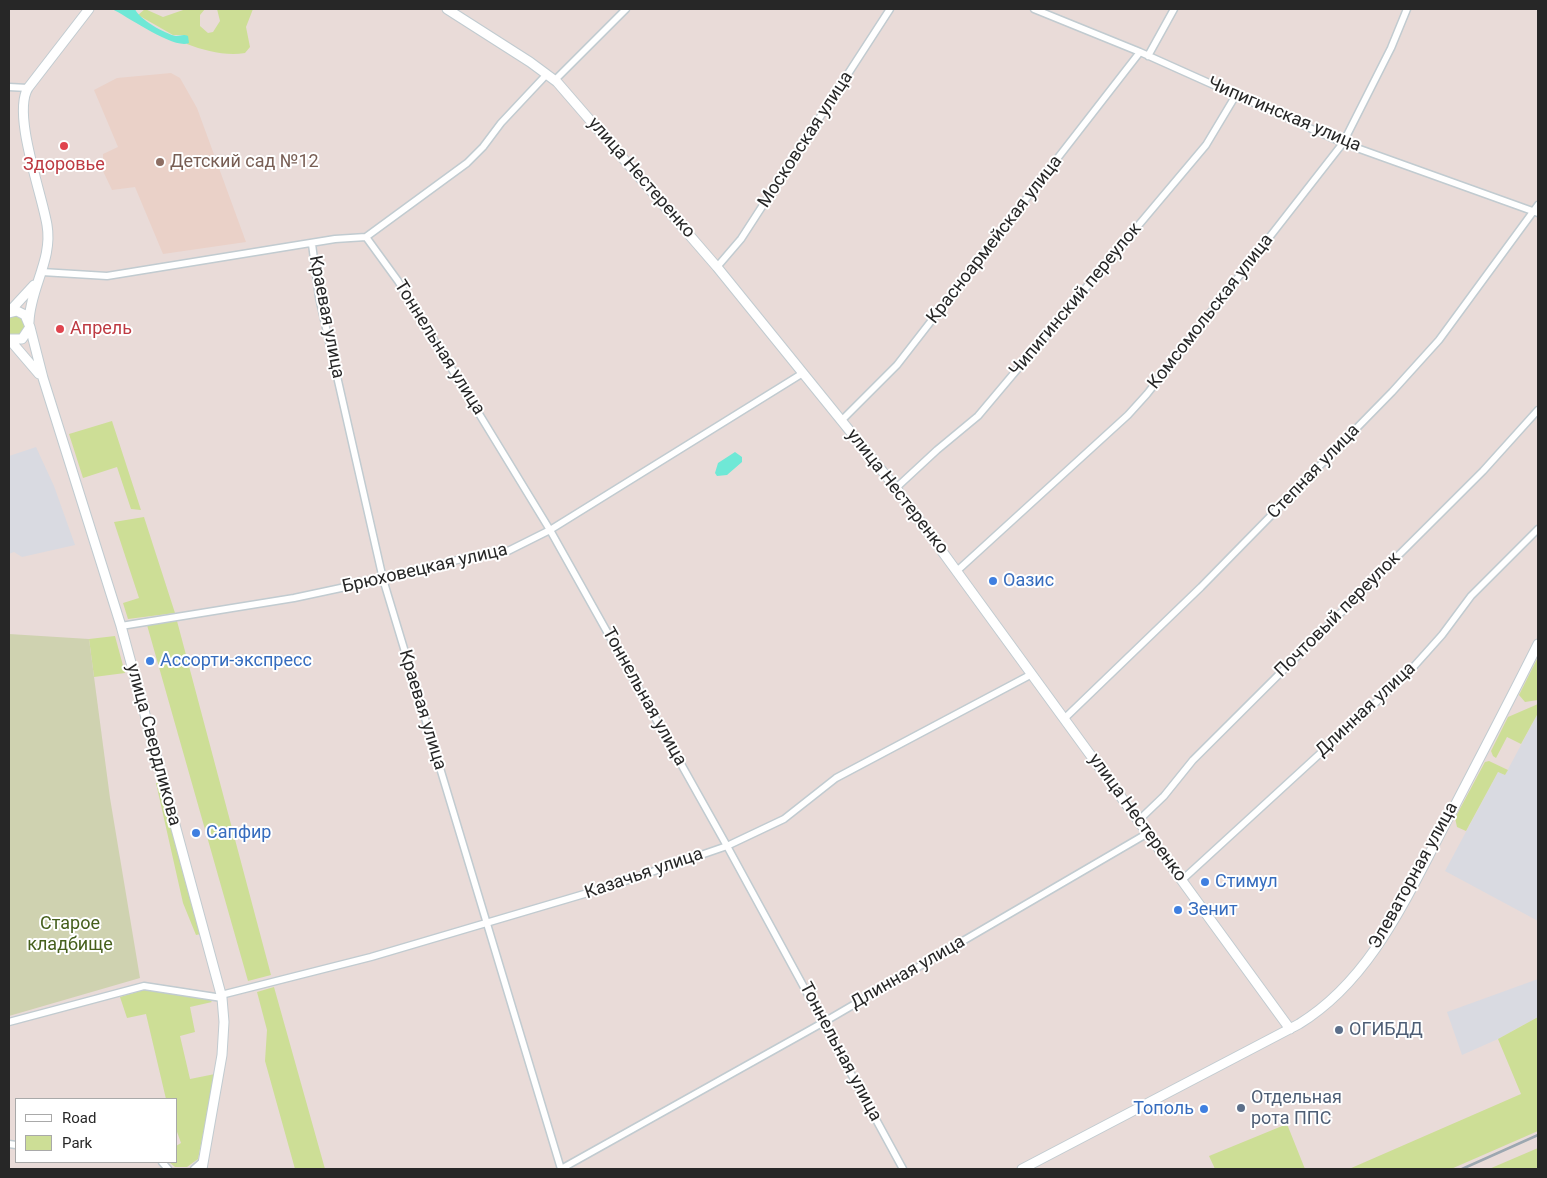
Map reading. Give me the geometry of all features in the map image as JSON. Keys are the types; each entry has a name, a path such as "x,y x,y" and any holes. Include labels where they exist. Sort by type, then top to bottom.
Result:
{"street":[{"path":"9,87 28,88 89,9"},
{"name":"улица Нестеренко","path":"447,9 555,80 717,267 842,420 958,570 1290,1028"},
{"path":"555,80 626,9"},
{"name":"Московская улица","path":"717,267 742,239 890,9"},
{"name":"Чипигинская улица","path":"1034,9 1140,52 1343,142 1537,210"},
{"path":"1148,56 1174,9"},
{"name":"Комсомольская улица","path":"958,570 1128,414 1147,394 1343,142 1391,48 1408,9"},
{"name":"Красноармейская улица","path":"842,420 897,365 1140,52"},
{"path":"9,313 40,275 106,276 366,237 474,157 501,123 547,74"},
{"name":"улица Свердликова","path":"28,88 23,99 22,114 48,233 48,249 32,299 29,324 43,378 121,626 222,997 224,1022 222,1055 202,1166"},
{"name":"Чипигинский переулок","path":"896,488 937,450 978,416 1206,144 1236,94"},
{"name":"Степная улица","path":"1065,718 1201,587 1392,392 1438,340 1537,210"},
{"name":"Тоннельная улица","path":"366,237 398,281 550,530 728,846 903,1169"},
{"name":"Краевая улица","path":"312,244 319,297 383,579 561,1169"},
{"path":"9,313 22,313 29,324 22,339 9,339"},
{"path":"9,339 43,378"},
{"name":"Брюховецкая улица","path":"121,626 294,598 383,579 468,557 508,550 550,530 803,373"},
{"name":"Почтовый переулок","path":"1139,820 1164,796 1193,760 1483,471 1538,410"},
{"name":"Длинная улица","path":"1182,880 1408,672 1442,635 1471,596 1538,529"},
{"name":"Элеваторная улица","path":"1022,1169 1290,1028 1317,1012 1340,992 1361,969 1401,907 1538,644"},
{"name":"Казачья улица","path":"222,997 608,887 728,846 784,818 836,778 1032,674"},
{"name":"Длинная улица","path":"561,1169 824,1022 1148,833"},
{"path":"9,1022 144,986 222,997"},
{"path":"194,1169 202,1166"}],"shaded area":[{"name":"Детский сад №12","path":"171,73 180,78 197,108 246,242 163,254 135,187 112,190 103,171 103,154 118,147 94,90 117,78"},
{"path":"36,447 54,486 75,545 22,557 14,552 9,554 9,456"},
{"path":"1538,713 1538,921 1445,871 1498,772 1505,775"},
{"path":"1538,979 1538,1017 1498,1039 1462,1055 1447,1012"}],"green space":[{"path":"145,9 163,17 186,9 205,9 200,15 200,26 208,33 213,32 220,21 217,9 253,9 246,27 250,47 245,53 230,54 194,47 187,44 185,35 173,35 138,15"},
{"path":"16,315 22,317 26,325 21,335 9,335 9,317"},
{"path":"112,421 141,510 131,509 117,467 83,478 69,434"},
{"path":"144,517 175,613 128,619 123,603 139,598 114,522"},
{"path":"177,621 271,975 248,981 147,625"},
{"name":"Старое кладбище","path":"9,634 89,639 110,798 140,978 9,1016"},
{"path":"115,636 125,673 94,677 89,639"},
{"path":"1538,657 1538,700 1525,702 1519,695"},
{"path":"1538,704 1538,713 1521,744 1507,737 1496,758 1493,756 1491,751 1508,717"},
{"path":"1489,761 1508,770 1505,775 1498,772 1466,831 1457,827 1455,818 1485,762"},
{"path":"160,782 201,934 196,935 183,903 156,783"},
{"path":"274,987 325,1169 295,1169 265,1061 267,1030 257,992"},
{"path":"147,989 209,999 212,1002 190,1007 195,1032 180,1036 190,1079 215,1074 198,1159 187,1167 175,1167 170,1163 178,1163 178,1145 181,1143 178,1135 178,1098 166,1098 146,1014 127,1018 120,997"},
{"path":"1538,1017 1538,1131 1451,1169 1349,1169 1521,1094 1498,1039"},
{"path":"1287,1124 1305,1169 1215,1169 1209,1156"},
{"path":"1538,1148 1538,1169 1489,1169"}],"water":[{"path":"112,9 135,9 137,13 159,29 171,35 188,36 189,43 173,42"},
{"path":"735,452 742,457 742,462 727,475 717,476 715,473 718,463"}],"railway":[{"path":"1462,1169 1538,1135"}],"place":[{"name":"Здоровье","path":"64,146"},
{"name":"Детский сад №12","path":"160,162"},
{"name":"Апрель","path":"60,329"},
{"name":"Оазис","path":"993,581"},
{"name":"Ассорти-экспресс","path":"150,661"},
{"name":"Сапфир","path":"196,833"},
{"name":"Стимул","path":"1205,882"},
{"name":"Зенит","path":"1178,910"},
{"name":"ОГИБДД","path":"1339,1030"},
{"name":"Отдельная рота ППС","path":"1241,1108"},
{"name":"Тополь","path":"1204,1109"}]}
